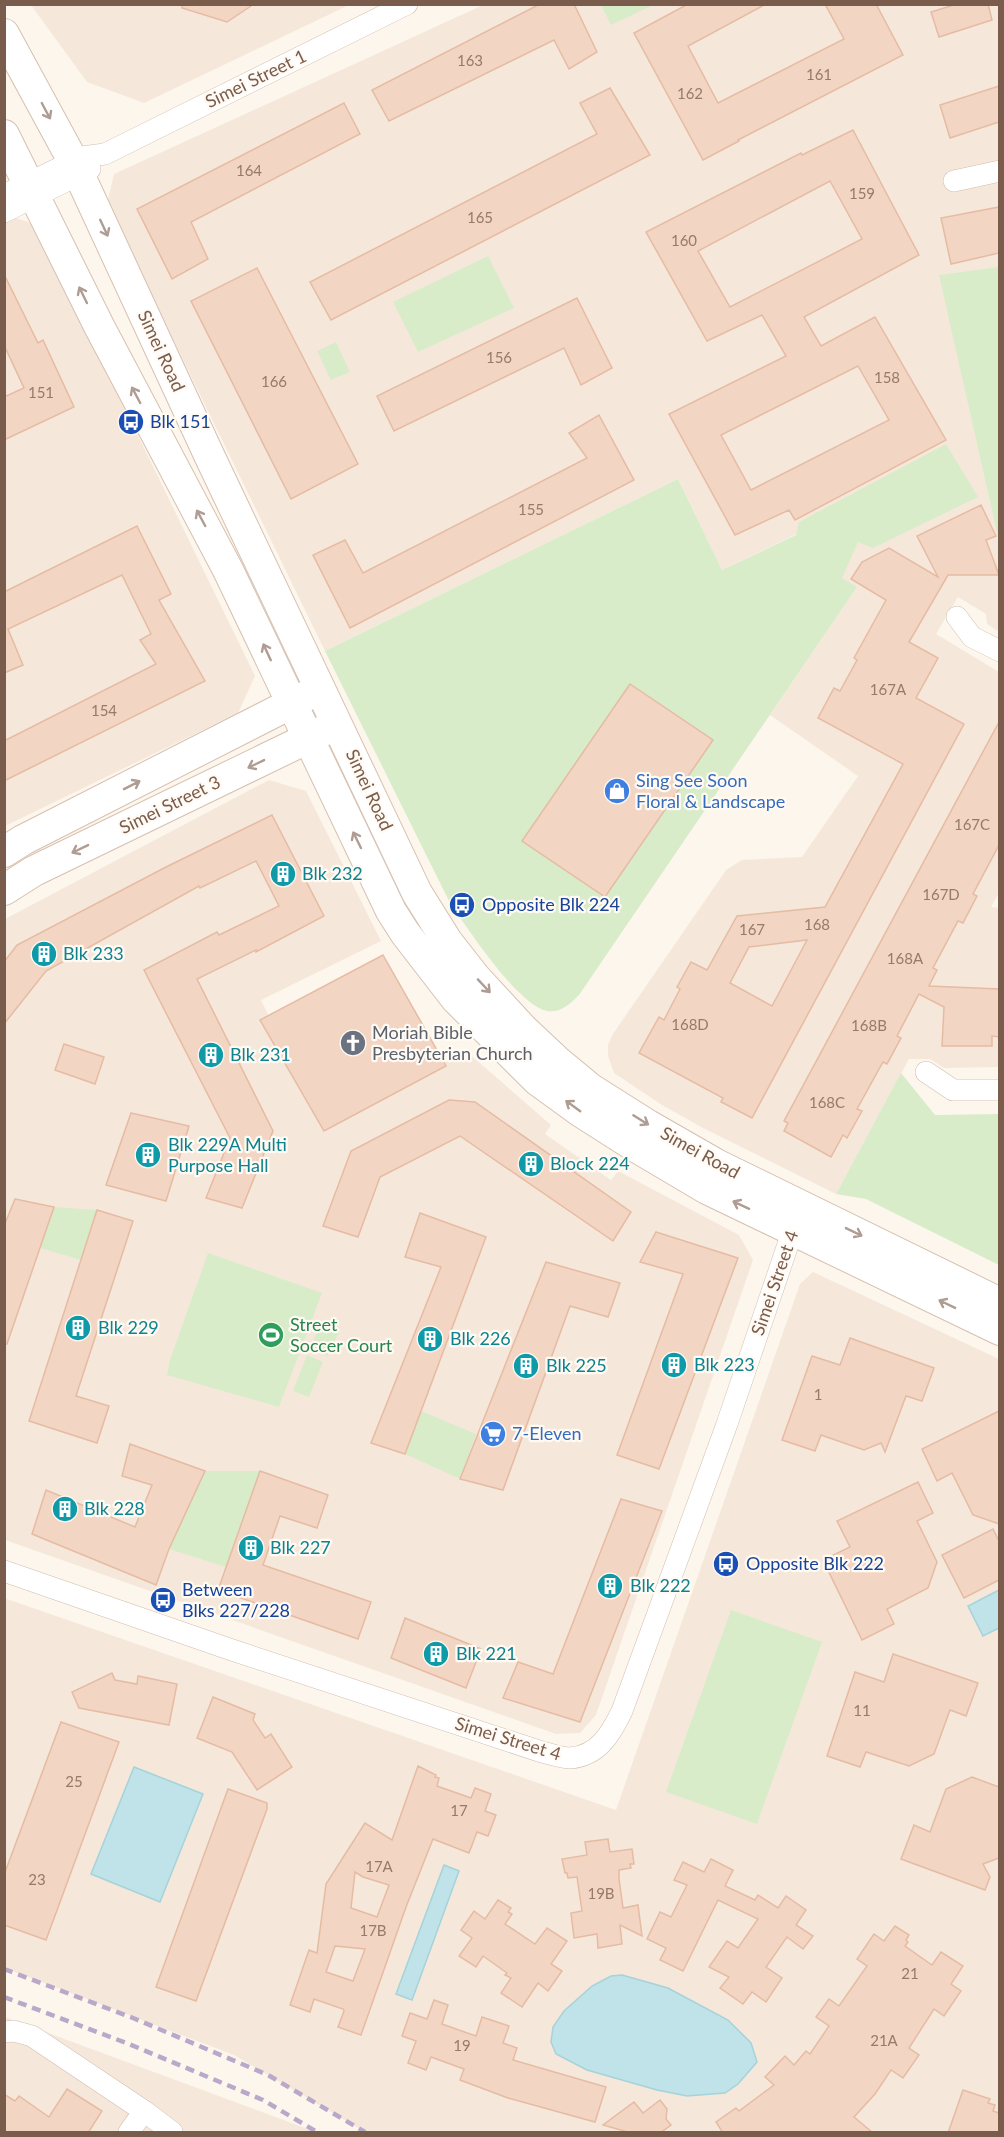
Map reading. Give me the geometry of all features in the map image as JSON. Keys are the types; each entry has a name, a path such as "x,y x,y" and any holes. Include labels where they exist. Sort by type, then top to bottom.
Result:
{"main road":[{"name":"Simei Road","path":"4,34 76,168 417,893 447,941 476,978 523,1029 591,1089 706,1158 797,1218 999,1330"},
{"name":"Simei Road","path":"4,135 23,192 99,326 228,570 391,911 405,933 456,999 537,1080 618,1135 707,1189 797,1218 999,1303"},
{"name":"Simei Street 3","path":"4,852 23,840 321,688"},
{"name":"Simei Street 3","path":"4,890 34,871 338,724"},
{"path":"391,911 393,900 401,891 417,893"}],"street":[{"name":"Simei Street 1","path":"4,212 23,192 76,168 82,158 105,154 407,4"},
{"path":"954,181 999,171"},
{"path":"957,617 972,637 999,651"},
{"path":"926,1072 953,1090 999,1090"},
{"name":"Simei Street 4","path":"4,1570 242,1653 542,1752 569,1758 590,1753 610,1736 622,1711 678,1562 797,1218"},
{"path":"4,2031 32,2036 144,2111 172,2133"},
{"path":"129,2133 144,2111"}],"shaded area":[{"path":"31,5 349,5 144,103 87,82"},
{"path":"483,5 999,5 999,632 987,624 986,614 958,597 936,634 999,672 1000,891 991,907 999,908 999,1067 944,1068 930,1059 909,1059 836,1194 703,1128 662,1105 614,1073 608,1056 608,1045 613,1034 726,870 742,860 802,857 858,776 770,715 857,587 833,573 811,527 722,570 678,479 325,651 107,204 114,174"},
{"path":"12,217 35,224 255,676 238,713 5,826 4,220"},
{"path":"269,780 306,791 381,941 261,1000 320,1122 467,1052 551,1125 545,1134 611,1180 618,1171 739,1235 753,1260 596,1715 580,1733 556,1734 5,1540 5,919"},
{"path":"813,1272 999,1359 999,2132 365,2132 234,2055 5,1968 4,1598 616,1810 800,1284"},
{"path":"5,2017 316,2132 5,2132"}],"green space":[{"path":"601,5 653,5 611,25"},
{"path":"488,256 514,308 418,352 393,302"},
{"path":"1000,267 999,541 939,275"},
{"path":"336,342 350,372 331,380 317,351"},
{"path":"946,444 978,497 873,548 858,542 842,578 857,587 579,995 569,1005 557,1011 547,1011 535,1006 522,996 494,964 449,901 325,651 678,479 722,570 796,535 799,522"},
{"path":"901,1073 935,1115 999,1114 999,1265 866,1199 836,1194"},
{"path":"54,1207 97,1210 81,1260 40,1248"},
{"path":"208,1253 322,1293 279,1407 167,1375 170,1360"},
{"path":"320,1324 339,1332 327,1356 310,1349"},
{"path":"307,1355 323,1362 309,1397 293,1391"},
{"path":"421,1411 476,1434 460,1479 405,1454"},
{"path":"205,1471 260,1471 226,1567 169,1549"},
{"path":"731,1610 822,1642 757,1824 666,1792"}],"water":[{"path":"999,1590 999,1628 983,1636 968,1606"},
{"path":"134,1767 203,1794 160,1902 91,1874"},
{"path":"444,1865 459,1871 412,2000 396,1994"},
{"path":"622,1975 668,1988 728,2020 751,2043 757,2062 738,2084 725,2093 687,2096 587,2070 556,2054 551,2042 553,2027 564,2011 592,1986 611,1976"}],"building":[{"path":"182,4 254,4 227,22 182,8"},
{"path":"540,4 574,4 597,52 569,69 554,40 389,121 372,90"},
{"path":"688,4 766,4 688,46 718,103 844,39 825,4 876,4 903,55 703,160 634,33"},
{"path":"957,4 988,4 992,20 939,37 931,12"},
{"path":"999,86 999,122 950,138 940,105"},
{"path":"610,88 650,155 331,320 310,282 597,134 580,103"},
{"path":"344,103 360,134 191,222 208,259 172,279 137,209"},
{"path":"853,130 919,255 804,317 821,346 875,317 946,440 795,520 789,510 735,535 669,414 786,356 762,315 707,341 646,232 801,153 802,155","holes":["830,181 862,239 730,307 698,251","858,366 889,420 751,490 721,435"]},
{"path":"999,207 999,253 951,264 941,218"},
{"path":"257,268 358,464 291,499 191,301"},
{"path":"4,274 38,343 43,340 74,407 4,440 4,397 24,388 4,345"},
{"path":"577,298 612,368 581,385 564,348 394,431 377,396"},
{"path":"599,415 634,480 350,628 313,555 345,540 363,573 587,458 569,433"},
{"path":"981,505 996,536 986,540 999,575 948,575 909,642 938,658 916,698 964,724 752,1118 721,1102 723,1098 639,1053 659,1017 664,1020 680,989 677,987 691,962 707,970 737,916 825,907 903,764 818,718 834,688 840,691 857,660 854,658 886,600 851,579 862,562 889,548 938,577 917,536","holes":["807,940 772,1006 730,983 749,947"]},
{"path":"137,526 171,594 159,600 205,681 4,781 4,741 156,664 140,640 151,634 122,575 8,629 23,665 4,673 4,592"},
{"name":"Sing See Soon Floral & Landscape","path":"630,684 713,740 605,897 522,841"},
{"path":"999,722 999,845 973,894 977,896 963,923 958,921 933,968 937,970 929,986 999,989 999,1037 992,1036 992,1046 942,1046 944,1007 919,994 897,1036 901,1038 887,1064 883,1062 857,1109 862,1111 847,1138 843,1135 831,1157 784,1131 788,1123 784,1121"},
{"path":"272,815 324,916 256,952 256,950 197,979 273,1131 242,1208 206,1198 230,1138 144,970 217,932 219,935 279,906 256,861 200,888 199,886 46,971 4,1024 4,962 17,945 166,867"},
{"name":"Moriah Bible Presbyterian Church","path":"383,955 446,1066 324,1131 260,1020"},
{"path":"64,1044 104,1057 95,1084 55,1070"},
{"name":"Block 224","path":"449,1100 475,1102 631,1212 613,1241 460,1136 380,1177 358,1237 323,1226 351,1151"},
{"name":"Blk 229A Multi Purpose Hall","path":"131,1113 189,1126 166,1201 106,1185"},
{"path":"15,1199 54,1207 7,1344 4,1344 4,1226"},
{"name":"Blk 229","path":"97,1210 133,1221 76,1396 109,1406 97,1443 29,1421"},
{"name":"Blk 226","path":"420,1213 486,1237 405,1454 371,1443 441,1267 405,1257"},
{"name":"Blk 223","path":"656,1232 738,1258 659,1469 617,1455 683,1274 640,1262"},
{"name":"Blk 225","path":"546,1262 620,1283 608,1317 570,1306 503,1490 460,1479"},
{"path":"850,1338 934,1368 922,1401 906,1396 885,1452 881,1443 864,1450 821,1435 815,1451 782,1440 812,1356 840,1365"},
{"path":"999,1411 999,1524 973,1515 952,1473 937,1481 922,1449"},
{"name":"Blk 228","path":"130,1444 205,1471 169,1549 156,1585 32,1534 46,1490 135,1527 152,1485 122,1476"},
{"name":"Blk 227","path":"260,1471 328,1495 317,1528 280,1516 263,1565 371,1602 358,1639 218,1590"},
{"path":"918,1482 933,1513 917,1521 937,1562 928,1588 887,1609 894,1624 862,1640 823,1560 850,1547 837,1521"},
{"name":"Blk 222","path":"621,1499 662,1511 580,1722 503,1698 518,1662 553,1674"},
{"path":"993,1529 999,1541 999,1580 964,1598 942,1555"},
{"name":"Blk 221","path":"405,1618 481,1649 466,1688 391,1658"},
{"path":"893,1654 978,1683 966,1716 950,1710 934,1754 909,1766 866,1752 860,1767 827,1756 855,1672 884,1682"},
{"path":"112,1673 115,1680 137,1684 138,1676 177,1684 169,1725 79,1708 72,1692"},
{"path":"213,1697 255,1714 253,1720 265,1738 271,1734 292,1767 257,1790 232,1752 197,1738"},
{"path":"61,1722 119,1742 46,1940 4,1925 4,1875"},
{"path":"418,1766 439,1778 437,1786 471,1798 475,1788 491,1794 485,1811 496,1815 488,1836 477,1832 469,1853 433,1839 406,1907 361,2035 338,2027 343,2009 314,1999 310,2012 290,2005 309,1950 317,1953 326,1884 365,1823 392,1840","holes":["355,1872 363,1877 389,1885 377,1917 351,1908","335,1946 365,1949 353,1981 326,1972"]},
{"path":"972,1777 999,1787 999,1858 983,1864 990,1877 985,1890 901,1859 914,1825 930,1832 946,1789"},
{"path":"228,1789 267,1803 267,1809 196,2001 156,1987"},
{"path":"608,1839 610,1852 632,1849 634,1864 630,1864 631,1868 619,1870 619,1879 623,1908 638,1905 642,1936 620,1925 622,1944 598,1948 597,1934 574,1938 571,1913 582,1911 577,1877 568,1878 562,1859 587,1855 585,1842"},
{"path":"711,1859 733,1870 725,1886 755,1900 758,1895 778,1908 786,1896 806,1910 796,1925 813,1936 803,1949 787,1937 766,1967 782,1978 766,2002 752,1992 743,2004 720,1988 729,1977 709,1967 727,1941 738,1948 758,1919 718,1900 683,1971 660,1960 666,1948 647,1939 660,1912 671,1917 687,1885 674,1880 683,1862 704,1872"},
{"path":"498,1900 511,1908 508,1912 512,1914 505,1924 535,1944 547,1928 567,1941 551,1964 562,1971 548,1991 538,1983 522,2007 501,1993 511,1978 505,1975 507,1973 483,1956 476,1967 459,1956 472,1938 461,1930 474,1911 485,1919"},
{"path":"895,1926 909,1935 905,1946 932,1965 941,1952 963,1966 951,1984 961,1991 944,2016 934,2009 909,2048 919,2055 903,2078 891,2070 875,2094 854,2117 873,2133 723,2133 716,2122 736,2108 739,2111 774,2085 765,2077 785,2056 794,2065 806,2051 810,2054 829,2026 816,2017 829,1999 839,2006 867,1966 857,1959 874,1934 884,1941"},
{"path":"434,2000 448,2005 442,2024 476,2036 482,2017 509,2026 503,2043 517,2048 513,2060 606,2087 595,2122 508,2098 460,2080 464,2069 431,2057 426,2070 408,2063 416,2041 402,2036 410,2013 427,2019"},
{"path":"67,2089 102,2111 88,2133 4,2133 4,2094 15,2101 19,2096 49,2117"},
{"path":"963,2090 990,2099 988,2103 995,2105 993,2111 999,2113 999,2133 948,2133"},
{"path":"660,2100 667,2109 666,2119 671,2125 660,2133 631,2133 603,2125 634,2102 643,2113"}],"railway":[{"path":"4,1969 133,2018 268,2075 365,2132"},
{"path":"4,1997 129,2044 263,2100 317,2132"}],"place":[{"name":"Blk 151","path":"131,422"},
{"name":"Sing See Soon Floral & Landscape","path":"617,791"},
{"name":"Blk 232","path":"283,874"},
{"name":"Opposite Blk 224","path":"462,905"},
{"name":"Blk 233","path":"44,954"},
{"name":"Moriah Bible Presbyterian Church","path":"353,1043"},
{"name":"Blk 231","path":"211,1055"},
{"name":"Blk 229A Multi Purpose Hall","path":"148,1155"},
{"name":"Block 224","path":"531,1164"},
{"name":"Blk 229","path":"78,1328"},
{"name":"Street Soccer Court","path":"271,1335"},
{"name":"Blk 226","path":"430,1339"},
{"name":"Blk 223","path":"674,1365"},
{"name":"Blk 225","path":"526,1366"},
{"name":"7-Eleven","path":"493,1434"},
{"name":"Blk 228","path":"65,1509"},
{"name":"Blk 227","path":"251,1548"},
{"name":"Opposite Blk 222","path":"726,1564"},
{"name":"Blk 222","path":"610,1586"},
{"name":"Between Blks 227/228","path":"163,1600"},
{"name":"Blk 221","path":"436,1654"}]}
